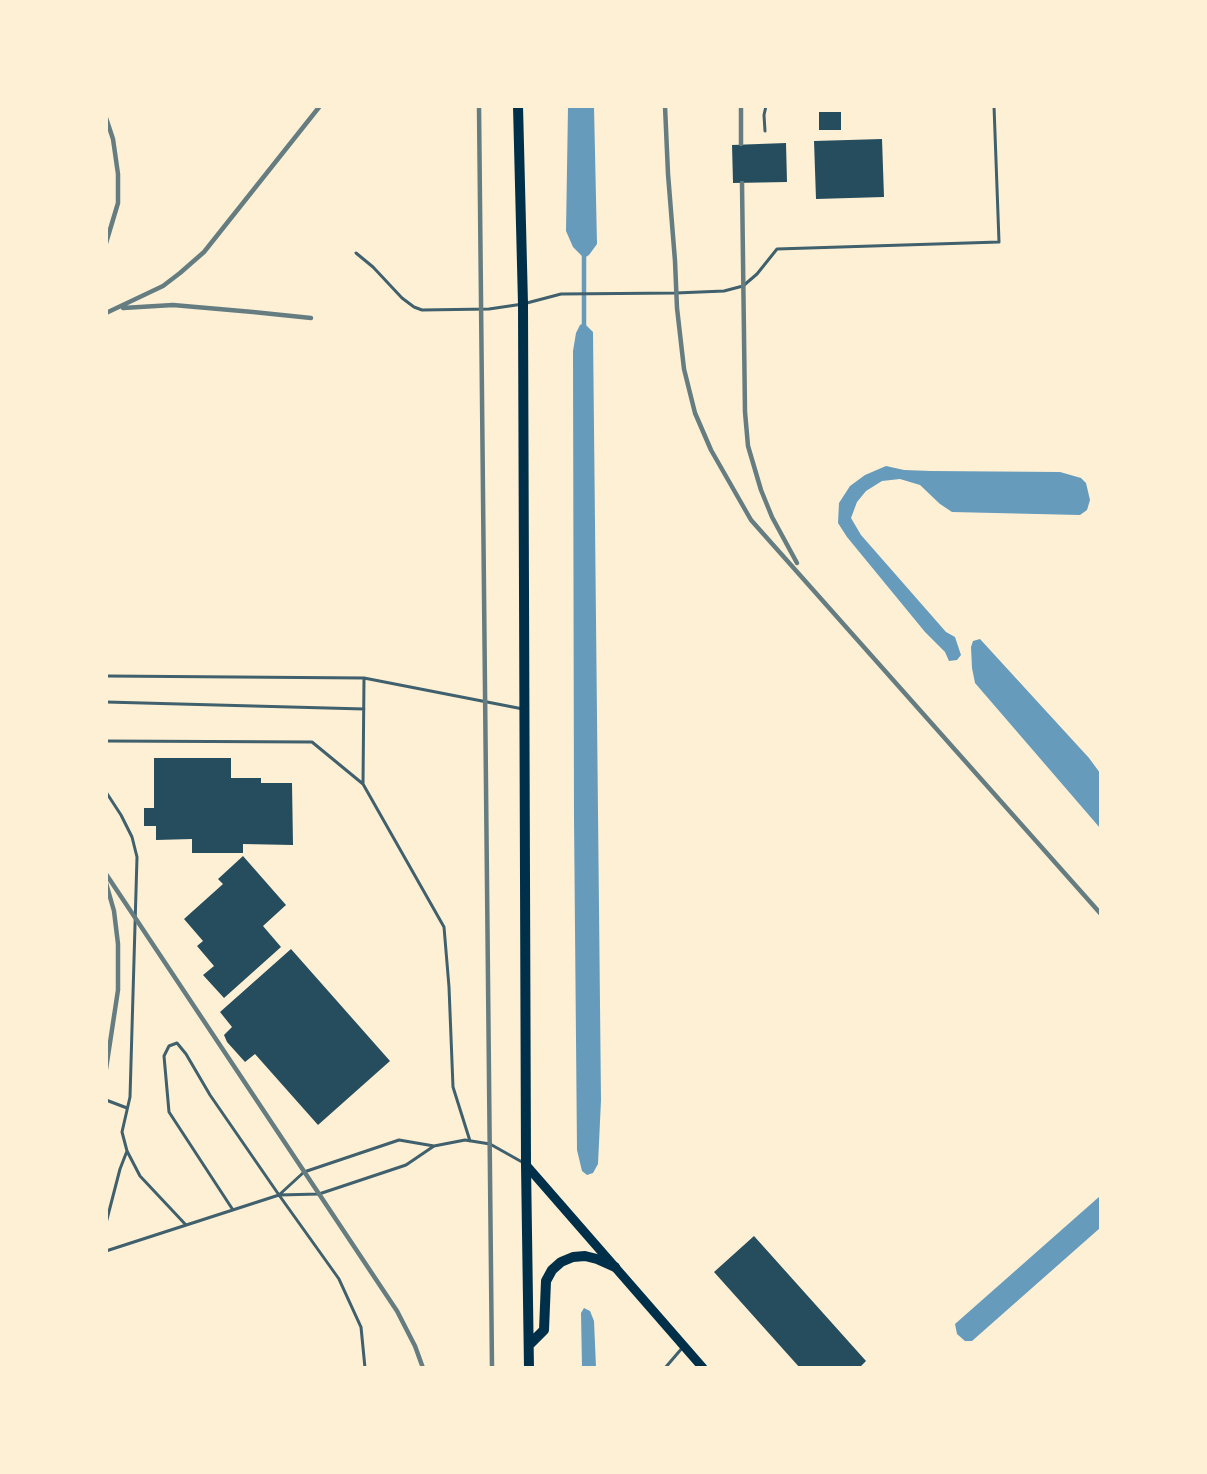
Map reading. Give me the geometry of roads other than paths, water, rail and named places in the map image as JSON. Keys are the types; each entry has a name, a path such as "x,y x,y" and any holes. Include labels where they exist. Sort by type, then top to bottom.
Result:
{"main road":[{"path":"518,106 523,304 526,1165 529,1368"},
{"path":"526,1165 703,1368"},
{"path":"529,1345 544,1330 546,1281 552,1270 561,1262 573,1257 585,1256 615,1267"}],"lane":[{"path":"765,131 766,106"},
{"path":"356,253 374,267 407,303 422,310 489,309 523,304 561,294 724,291 743,286 757,274 777,249 999,242 994,106"},
{"path":"106,676 364,678 525,709"},
{"path":"363,784 364,678"},
{"path":"106,702 364,709"},
{"path":"106,741 312,742 363,784 444,927 453,1087 470,1141"},
{"path":"106,792 121,814 132,837 137,857 130,1098 122,1132 127,1151 140,1176 186,1225"},
{"path":"232,1210 169,1112 164,1056 169,1046 177,1043 210,1095 339,1279 361,1327 365,1368"},
{"path":"106,1100 128,1108"},
{"path":"279,1195 304,1172 399,1140 434,1146 465,1140 490,1144 526,1165"},
{"path":"106,1251 279,1195 319,1194 406,1166 434,1146"},
{"path":"106,1223 127,1151"},
{"path":"665,1368 684,1345"}],"water":[{"path":"568,107 594,107 597,244 584,258 573,247 566,231"},
{"path":"584,323 593,332 601,1100 598,1164 593,1173 587,1175 582,1171 577,1150 574,817 573,351 576,333 580,325"},
{"path":"886,466 904,470 931,471 1060,472 1081,478 1086,483 1090,500 1087,510 1080,515 952,512 920,485 900,479 882,481 866,491 857,502 851,518 861,535 946,632 955,637 961,655 957,660 949,661 945,652 925,632 838,523 839,503 850,486 865,475"},
{"path":"980,639 1089,758 1100,773 1100,828 975,683 971,647 973,641"},
{"path":"1100,1196 1100,1228 972,1341 965,1341 957,1334 955,1324"},
{"path":"584,1308 590,1311 594,1321 596,1367 582,1367 581,1313"}],"waterway":[{"path":"584,253 584,329"}],"railway":[{"path":"106,313 163,286 204,252 320,106"},
{"path":"479,106 492,1368"},
{"path":"665,106 677,308 684,369 695,413 711,450 751,520 1100,913"},
{"path":"741,106 741,144"},
{"path":"106,118 113,139 118,174 118,203 106,243"},
{"path":"742,183 745,412 748,446 772,517 797,563"},
{"path":"123,308 173,305 311,318"},
{"path":"106,874 397,1311 415,1346 423,1368"},
{"path":"106,883 114,911 118,944 118,990 106,1069"}]}
